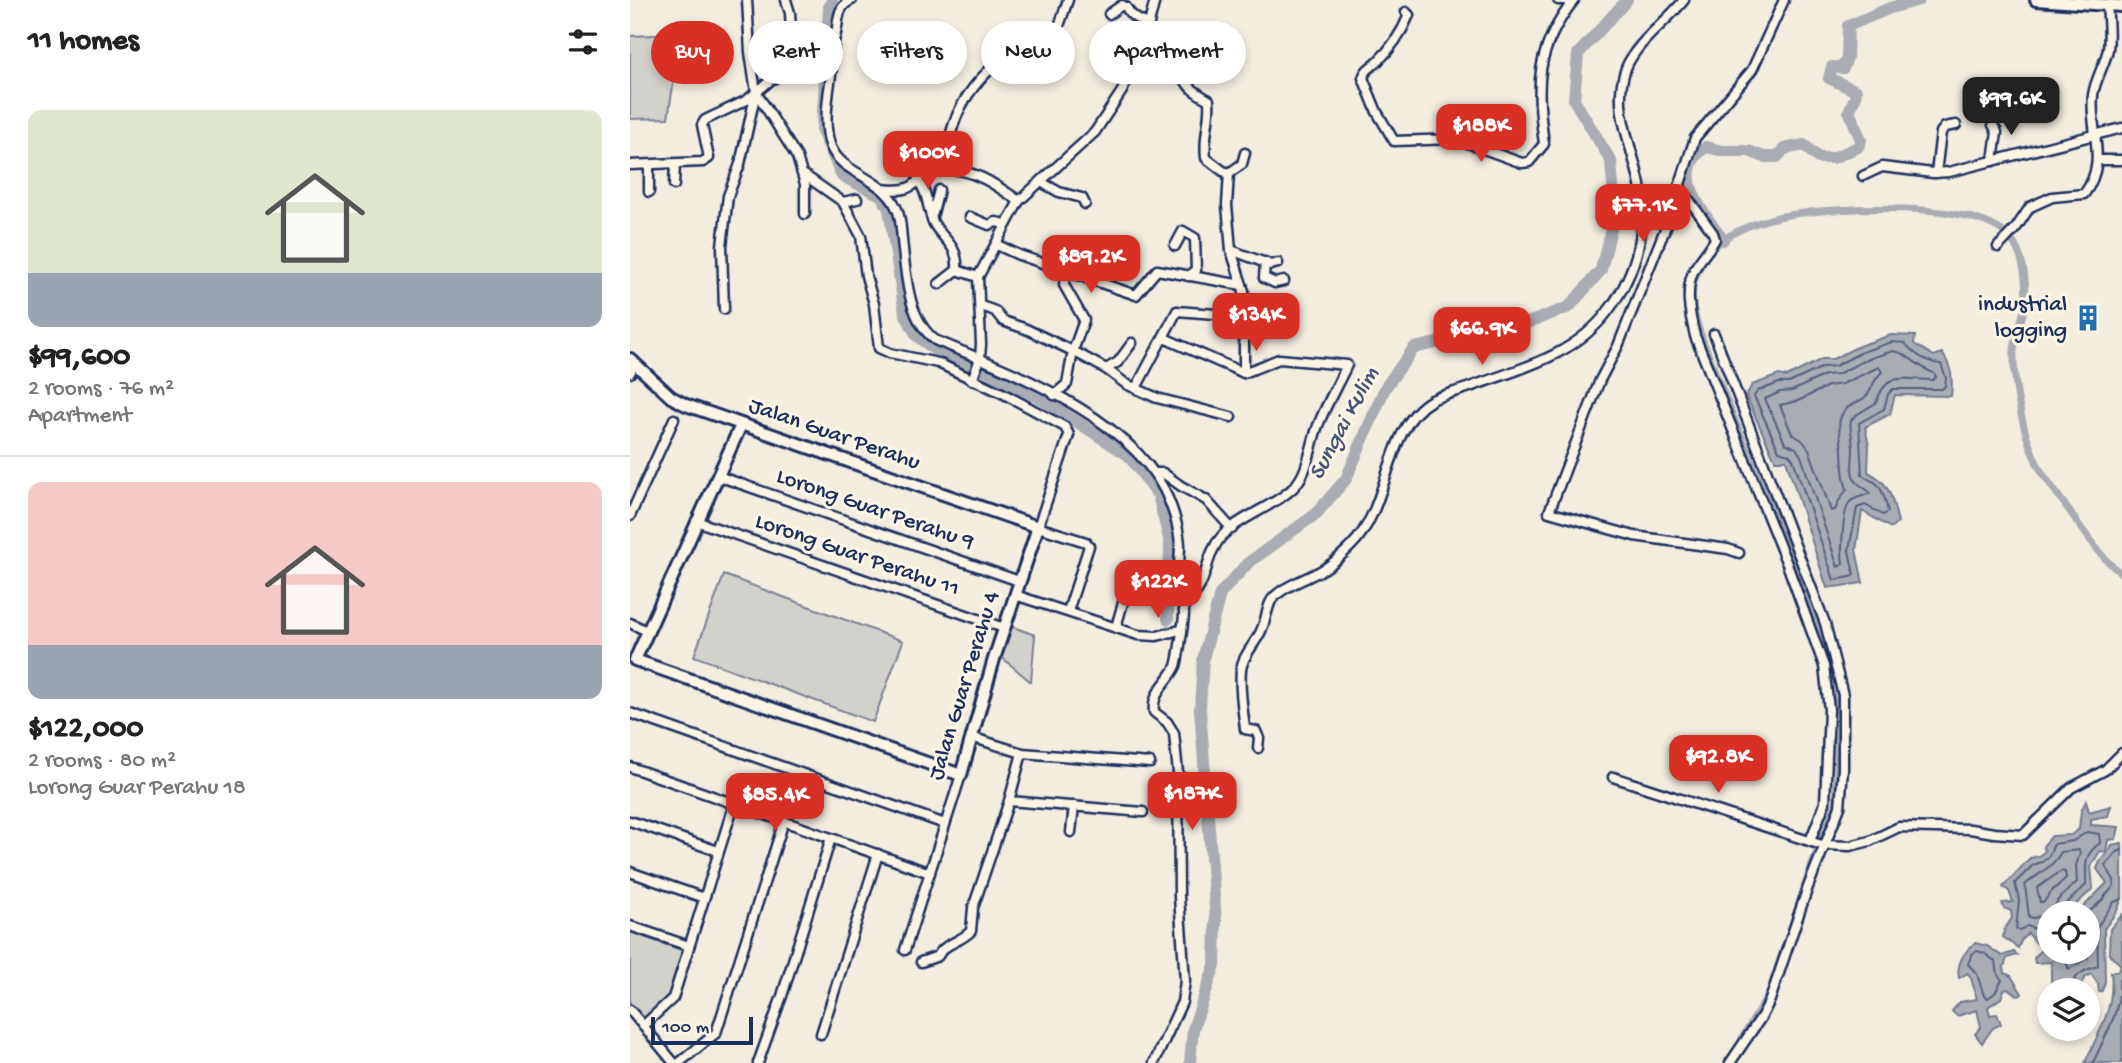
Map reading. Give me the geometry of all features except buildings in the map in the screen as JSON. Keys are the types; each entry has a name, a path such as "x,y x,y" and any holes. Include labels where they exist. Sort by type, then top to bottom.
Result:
{"street":[{"path":"724,309 722,246 728,196 740,164 756,92 747,0"},
{"path":"786,0 790,21"},
{"path":"837,21 846,2 852,0"},
{"path":"949,167 946,162 948,139 965,98 987,69 1018,46 1037,34 1057,32 1068,0"},
{"path":"1150,21 1155,0"},
{"path":"1558,0 1574,0"},
{"path":"1406,12 1409,15 1401,32 1376,62 1366,69 1363,78 1377,112 1394,141 1456,139 1522,163 1529,162 1544,144 1539,104 1543,54 1555,24 1574,0"},
{"path":"1258,748 1259,738 1256,732 1245,729 1241,670 1261,631 1270,604 1279,593 1327,566 1354,544 1373,515 1403,434 1415,414 1432,400 1539,363 1565,351 1609,311 1629,275 1640,243 1642,200 1639,178 1620,112 1621,88 1627,66 1636,51 1684,0"},
{"path":"1739,553 1728,549 1634,536 1549,512 1600,380 1618,346 1643,284 1695,138 1752,70 1784,0"},
{"path":"2039,0 2122,6"},
{"path":"2092,0 2107,5"},
{"path":"1109,14 1122,5 1141,21"},
{"path":"1998,247 2016,228 2030,207 2052,197 2084,194 2096,174 2098,160 2092,110 2093,91 2108,47 2107,5"},
{"path":"630,165 703,162 709,158 702,125 705,120 747,100 766,84"},
{"path":"830,84 827,124 831,148 838,159 883,189 893,201 898,213 907,285 919,321 927,334 1054,395 1104,423 1133,448 1164,487 1180,545 1178,581 1184,616 1177,664 1156,694 1153,708 1174,733 1178,773 1184,993 1154,1063"},
{"path":"803,174 843,202 861,236 866,276 874,304 876,351 937,363 973,378 980,360 981,306 978,277 1020,201 1095,132 1125,84"},
{"path":"1188,84 1195,94 1209,100 1210,113 1205,132 1206,158 1229,173"},
{"path":"756,92 797,157 805,184 805,215"},
{"path":"1936,173 1941,132 1945,127 1956,125"},
{"path":"1993,125 1997,132 1993,161"},
{"path":"1863,176 1882,167 1936,173 2122,128"},
{"path":"1229,173 1242,164 1245,153"},
{"path":"883,189 897,191 911,187 922,171 924,154"},
{"path":"2098,160 2122,160"},
{"path":"674,185 675,164"},
{"path":"649,165 649,192"},
{"path":"922,171 928,167 949,167 979,175 1020,201"},
{"path":"1229,173 1227,205 1231,250 1242,285 1245,315 1244,373"},
{"path":"918,180 925,190 934,223 949,241 957,270"},
{"path":"1041,181 1059,192 1082,198 1085,204"},
{"path":"1679,186 1715,239 1691,277 1691,319 1695,336 1792,575 1826,677 1829,710 1825,803 1811,842"},
{"path":"934,223 933,210 939,190"},
{"path":"843,202 858,199"},
{"path":"970,217 989,225 996,222 1006,224"},
{"path":"1175,246 1183,231 1195,238 1196,271 1188,276"},
{"path":"997,245 1136,295 1157,270 1242,285"},
{"path":"1231,250 1271,265 1278,263"},
{"path":"1265,262 1264,278 1275,283 1284,281"},
{"path":"957,270 978,277"},
{"path":"939,284 957,270"},
{"path":"1054,395 1067,384 1073,351 1084,320 1065,285 1066,270"},
{"path":"1136,388 1177,311 1266,318 1270,304"},
{"path":"981,306 995,311 1003,321 1026,328 1073,351 1106,369 1126,384 1157,398 1231,418"},
{"path":"1714,334 1825,623 1840,676 1843,707 1840,807 1797,917 1770,1000 1730,1063"},
{"path":"1164,338 1244,373 1279,359 1347,365 1318,425 1303,475 1293,488 1222,535 1214,548 1204,580 1195,597 1183,605"},
{"path":"1106,369 1118,362 1132,343"},
{"name":"Jalan Guar Perahu","path":"632,365 671,397 686,405 1038,527"},
{"name":"Jalan Guar Perahu 4","path":"905,950 1004,628 1069,435 1065,428 1052,419 973,378"},
{"path":"630,516 674,419"},
{"path":"741,425 632,664 961,775"},
{"path":"1155,473 1163,472 1206,500 1232,529"},
{"name":"Lorong Guar Perahu 9","path":"718,476 1019,581"},
{"name":"Lorong Guar Perahu 11","path":"696,521 1004,628"},
{"path":"1038,527 1086,542 1089,547 1068,611"},
{"path":"1116,627 1129,582"},
{"path":"1015,595 1138,635 1157,636 1180,630"},
{"path":"630,623 646,631"},
{"path":"630,713 945,824"},
{"path":"971,737 1022,753 1150,763"},
{"path":"1613,777 1811,842 1850,846 1870,841 1899,827 1970,829 2023,835 2071,788 2105,770 2122,752"},
{"path":"921,961 938,957 942,949 967,936 971,931 971,916 1022,753"},
{"path":"630,767 930,873"},
{"path":"1009,801 1143,812"},
{"path":"643,1026 673,999 734,804"},
{"path":"1071,832 1074,806"},
{"path":"630,821 719,851"},
{"path":"630,1010 676,1063 716,1033 784,821"},
{"path":"758,1063 782,996 831,838"},
{"path":"821,1034 878,854"},
{"path":"630,872 704,898"},
{"path":"630,926 689,946"}],"shaded area":[{"path":"651,35 651,84 673,84 668,118 630,119 630,36"},
{"path":"724,575 903,641 873,722 694,656"},
{"path":"1010,626 1035,635 1031,682 1000,656"},
{"path":"630,932 684,951 670,997 644,1020 630,1003"}],"water":[{"path":"1891,335 1915,336 1914,344 1934,356 1942,353 1951,373 1951,396 1895,395 1890,414 1865,427 1869,446 1868,472 1886,487 1898,522 1891,528 1862,511 1856,550 1863,583 1827,588 1786,460 1775,460 1746,396 1752,385 1779,375 1787,377 1822,359 1833,359"},
{"path":"2086,801 2089,812 2111,806 2108,816 2091,819 2091,825 2119,827 2116,839 2108,840 2106,852 2100,851 2091,866 2093,889 2080,901 2037,901 2037,941 2028,933 2018,948 2003,937 2012,918 2011,911 2004,908 2002,903 2013,902 2009,891 2003,887 2030,858 2045,851 2043,846 2052,836 2071,835 2079,829 2081,811"},
{"path":"2122,843 2122,898 2117,911 2104,929 2105,982 2100,992 2100,978 2094,978 2091,974 2085,978 2051,978 2051,964 2100,964 2100,901 2089,901 2107,883 2097,869 2112,845"},
{"path":"2122,915 2122,1063 2085,1063 2095,1041 2100,1041 2100,1030 2111,998 2111,972 2118,971 2121,965 2109,954 2110,929"},
{"path":"1975,943 1987,946 2002,956 2014,952 2017,955 2007,958 2004,967 2005,973 2011,976 2022,994 2019,996 2008,989 2004,990 2001,998 1988,1007 1990,1015 1997,1014 2001,1024 1993,1028 1982,1043 1975,1034 1981,1027 1977,1010 1957,1016 1952,1011 1960,1002 1977,999 1968,973 1959,978 1958,973 1962,958"}],"waterway":[{"path":"832,0 829,7 822,131 842,176 881,195 889,209 905,313 917,336 939,353 1040,398 1128,455 1158,495 1170,543 1168,619"},
{"name":"Sungai Kulim","path":"1190,1063 1193,1029 1215,965 1216,921 1200,709 1203,659 1220,594 1248,563 1316,514 1346,479 1385,388 1414,348 1530,322 1569,307 1601,270 1615,213 1611,161 1574,100 1578,54 1627,0"},
{"path":"1723,240 1692,191 1690,169 1697,155 1706,147 1777,157 1784,149 1804,145 1818,158 1833,158 1858,147 1861,140 1849,111 1856,91 1829,78 1832,67 1843,68 1847,58 1848,26 1890,8 1919,0"},
{"path":"1828,649 1712,364 1697,324 1693,302 1692,292 1696,276 1714,248 1739,231 1772,219 1810,212 1871,208 1938,211 1993,225 2010,238 2019,254 2025,282 2024,310 2015,346 2014,365 2021,414 2030,447 2043,474 2077,522 2103,556 2122,574"},
{"path":"1772,983 1816,853 1836,804 1839,712 1835,674"},
{"path":"1742,1038 1768,995"}],"place":[{"name":"industrial logging","path":"2088,318"}]}
